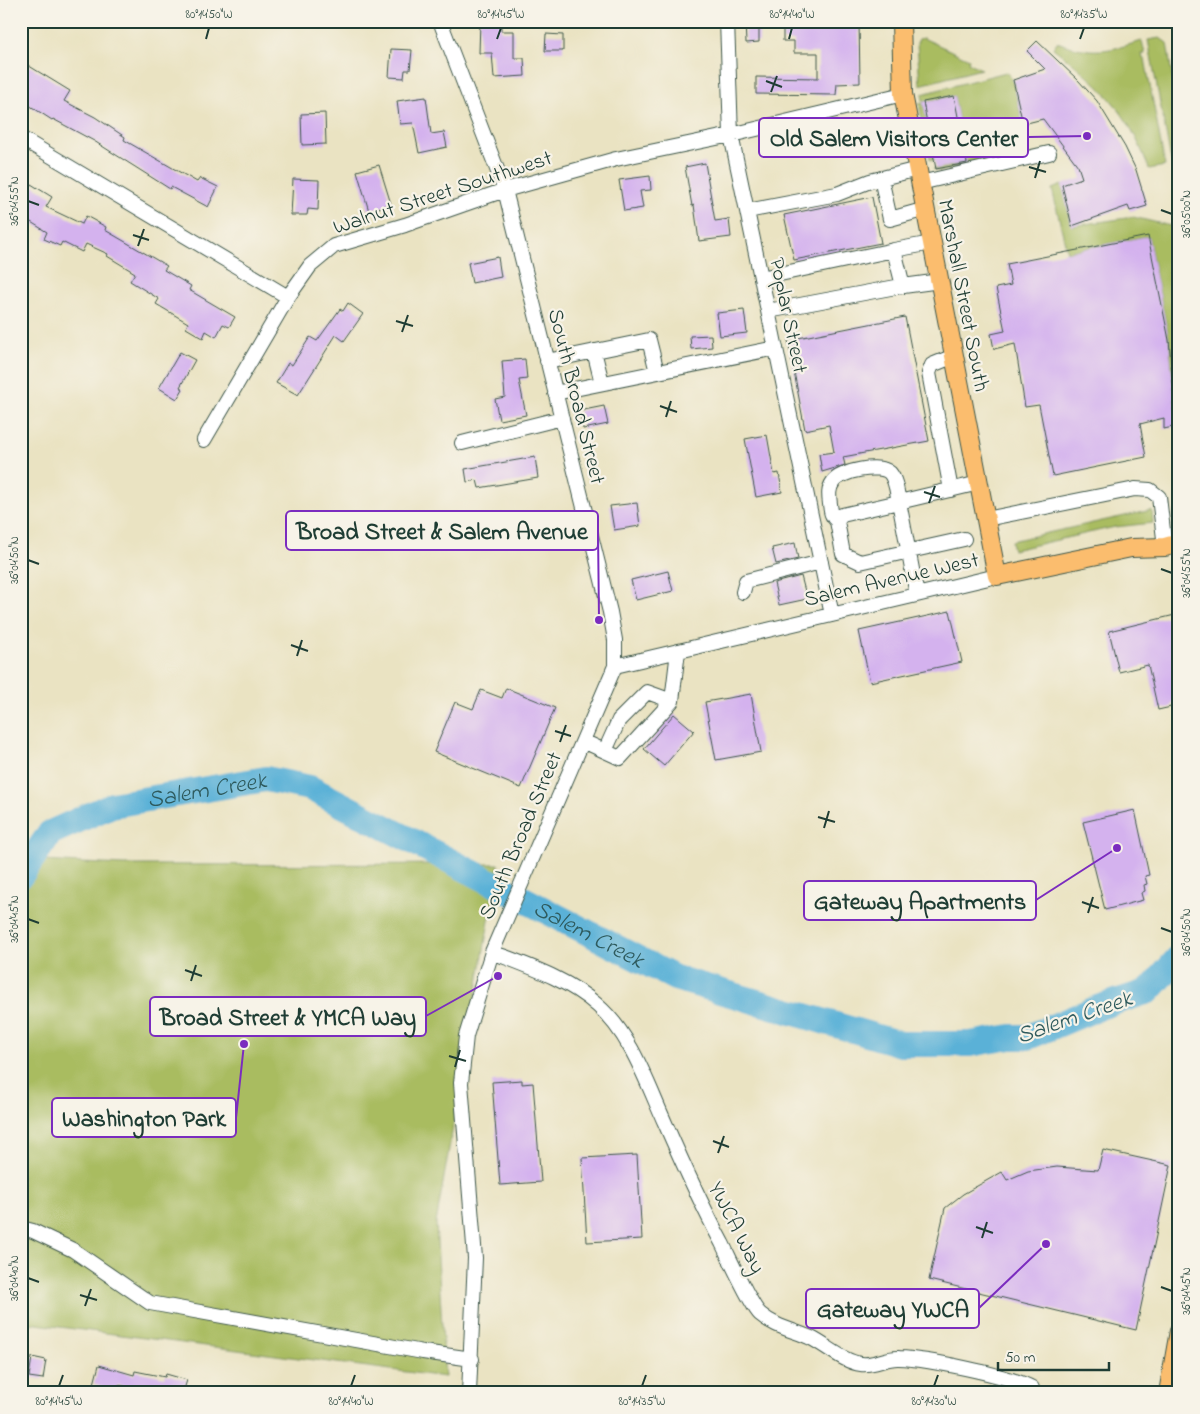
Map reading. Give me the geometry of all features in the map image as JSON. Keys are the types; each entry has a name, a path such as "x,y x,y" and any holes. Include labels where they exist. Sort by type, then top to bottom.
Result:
{"main road":[{"name":"Marshall Street South","path":"901,21 903,94 997,576"},
{"name":"Salem Avenue West","path":"997,576 1131,548 1174,548"},
{"path":"1168,1393 1179,1331"}],"street":[{"name":"South Broad Street","path":"440,21 504,190 610,612 615,640 615,666 492,952 466,1036 461,1083 475,1258 469,1393"},
{"name":"Poplar Street","path":"727,21 731,135 832,616"},
{"name":"Walnut Street Southwest","path":"204,440 288,297 310,266 334,246 405,225 504,190 616,158 731,135 903,94"},
{"path":"21,138 288,297"},
{"path":"747,211 837,194 881,178 919,176 1049,153"},
{"path":"881,178 890,219 926,210"},
{"path":"761,278 932,243"},
{"path":"894,250 903,286"},
{"path":"768,311 903,286 940,282"},
{"path":"547,361 649,340 657,372"},
{"path":"555,393 776,348"},
{"path":"594,351 602,383"},
{"path":"951,490 930,373 932,365 954,356"},
{"path":"462,442 562,418"},
{"path":"917,595 909,552 899,502 893,478 888,471 874,468 840,475 834,480 829,488 832,516 837,521 843,554 851,560 860,562 909,552 964,540"},
{"path":"837,521 842,515 979,483"},
{"path":"986,519 1135,489 1150,490 1159,497 1174,548"},
{"path":"743,592 746,581 821,562"},
{"name":"Salem Avenue West","path":"615,666 997,576"},
{"path":"583,741 620,758 672,701 678,651"},
{"path":"605,751 619,720 647,692 672,701"},
{"name":"YWCA Way","path":"492,952 535,969 575,989 597,1004 612,1020 622,1034 648,1086 700,1202 758,1312 780,1326 809,1337 850,1361 862,1364 896,1357 913,1359 1012,1380 1027,1386 1033,1393"},
{"path":"21,1228 33,1231 73,1250 150,1302 423,1352 472,1359"}],"green space":[{"path":"923,38 969,59 968,62 981,69 920,85 917,43 919,39"},
{"path":"1160,38 1167,43 1179,120 1179,202 1148,40"},
{"path":"1142,41 1145,54 1142,54 1143,59 1145,59 1165,166 1149,169 1132,130 1111,100 1085,74 1053,48 1057,42 1080,49 1100,50"},
{"path":"1006,72 1013,80 1023,124 1010,127 1013,140 1012,148 1005,153 992,156 993,159 940,171 933,169 967,163 954,96 923,102 922,94"},
{"path":"923,103 935,161 930,160 919,104"},
{"path":"1062,185 1072,226 1133,217 1171,226 1179,272 1179,519 1177,425 1169,340 1148,236 1067,252 1052,189"},
{"path":"1152,510 1153,523 1115,527 1013,550 1011,541"},
{"path":"21,860 124,865 499,864 436,1223 445,1377 21,1322"}],"building":[{"path":"480,21 501,21 501,31 514,31 514,58 524,58 525,76 494,78 492,53 479,53"},
{"path":"745,21 759,21 759,42 746,43"},
{"path":"783,21 859,21 860,83 837,84 836,95 756,94 756,77 818,78 818,53 794,53 794,41 783,41"},
{"path":"546,34 563,35 563,51 545,51"},
{"path":"1037,41 1097,101 1125,147 1136,170 1147,206 1130,211 1128,206 1072,226 1062,185 1082,178 1078,166 1043,119 1023,124 1013,80 1045,69 1027,51"},
{"path":"391,49 412,50 410,70 405,70 404,78 389,77"},
{"path":"21,61 70,91 64,101 95,117 125,137 124,140 197,182 200,178 218,187 208,207 171,187 170,189 94,141 52,120 21,100"},
{"path":"954,96 967,163 936,169 923,102"},
{"path":"426,97 431,134 444,132 447,147 419,153 413,123 400,124 397,101"},
{"path":"325,113 326,144 302,145 301,114"},
{"path":"705,163 715,221 729,219 731,237 699,241 694,205 692,206 685,167"},
{"path":"379,165 391,204 369,211 357,171"},
{"path":"650,176 651,190 640,191 643,208 624,211 619,180"},
{"path":"293,179 319,180 318,210 308,209 307,215 291,215"},
{"path":"31,184 52,197 46,207 82,224 86,216 106,227 105,230 167,266 164,270 191,286 189,290 235,317 229,327 223,324 216,337 206,331 203,338 186,328 188,323 156,304 159,299 130,281 135,273 107,256 108,254 86,244 82,252 62,242 60,246 44,239 47,232 21,216 21,199"},
{"path":"872,197 881,243 794,260 784,215"},
{"path":"1148,236 1169,340 1177,426 1164,429 1164,418 1140,424 1146,457 1053,476 1039,405 1025,407 1015,344 994,349 991,334 1005,331 996,288 1011,285 1007,264"},
{"path":"498,257 501,277 472,283 468,263"},
{"path":"348,303 363,314 344,341 336,335 298,395 276,383 288,363 292,365 310,337 317,341 340,309 343,311"},
{"path":"744,310 747,333 720,336 717,313"},
{"path":"905,317 929,441 843,457 845,465 822,472 819,454 834,452 829,425 805,430 788,340"},
{"path":"711,335 712,347 691,349 690,336"},
{"path":"180,352 195,360 180,387 183,389 177,399 159,388"},
{"path":"525,359 527,379 519,380 526,415 499,420 495,399 505,397 502,361"},
{"path":"604,406 608,424 583,429 579,411"},
{"path":"767,435 774,474 779,473 782,492 756,497 745,439"},
{"path":"535,457 538,478 479,488 477,480 467,482 465,469"},
{"path":"637,503 640,526 614,530 610,506"},
{"path":"795,543 798,559 776,564 772,548"},
{"path":"668,571 673,591 636,600 631,580"},
{"path":"801,576 807,599 779,605 774,583"},
{"path":"950,611 962,662 870,682 859,631"},
{"path":"1179,614 1179,682 1171,707 1158,710 1148,665 1119,672 1109,631"},
{"path":"506,688 555,708 521,788 434,752 455,702 473,709 481,690 502,698"},
{"path":"751,694 761,752 716,760 705,702"},
{"path":"674,714 694,731 664,766 644,749"},
{"path":"1135,810 1149,875 1145,876 1147,884 1144,885 1145,891 1141,893 1143,900 1105,910 1083,822"},
{"path":"522,1080 522,1084 533,1083 541,1182 500,1185 492,1082"},
{"path":"1103,1150 1171,1165 1136,1330 929,1280 945,1208 963,1194 1002,1172 1007,1180 1028,1171 1057,1167 1098,1170"},
{"path":"637,1155 642,1239 587,1242 582,1158"},
{"path":"32,1357 46,1360 43,1379 29,1377"},
{"path":"99,1365 134,1375 135,1371 165,1377 166,1374 187,1380 183,1393 165,1393 149,1388 149,1391 118,1385 116,1390 94,1384"}],"waterway":[{"name":"Salem Creek","path":"21,875 50,833 112,805 266,779 310,788 675,978 901,1044 970,1044 1011,1037 1028,1037 1100,1007 1149,991 1179,957"}],"place":[{"name":"Old Salem Visitors Center","path":"1087,136"},
{"name":"Broad Street & Salem Avenue","path":"599,620"},
{"name":"Gateway Apartments","path":"1117,848"},
{"name":"Broad Street & YMCA Way","path":"498,976"},
{"name":"Washington Park","path":"244,1044"},
{"name":"Gateway YWCA","path":"1046,1244"}]}
